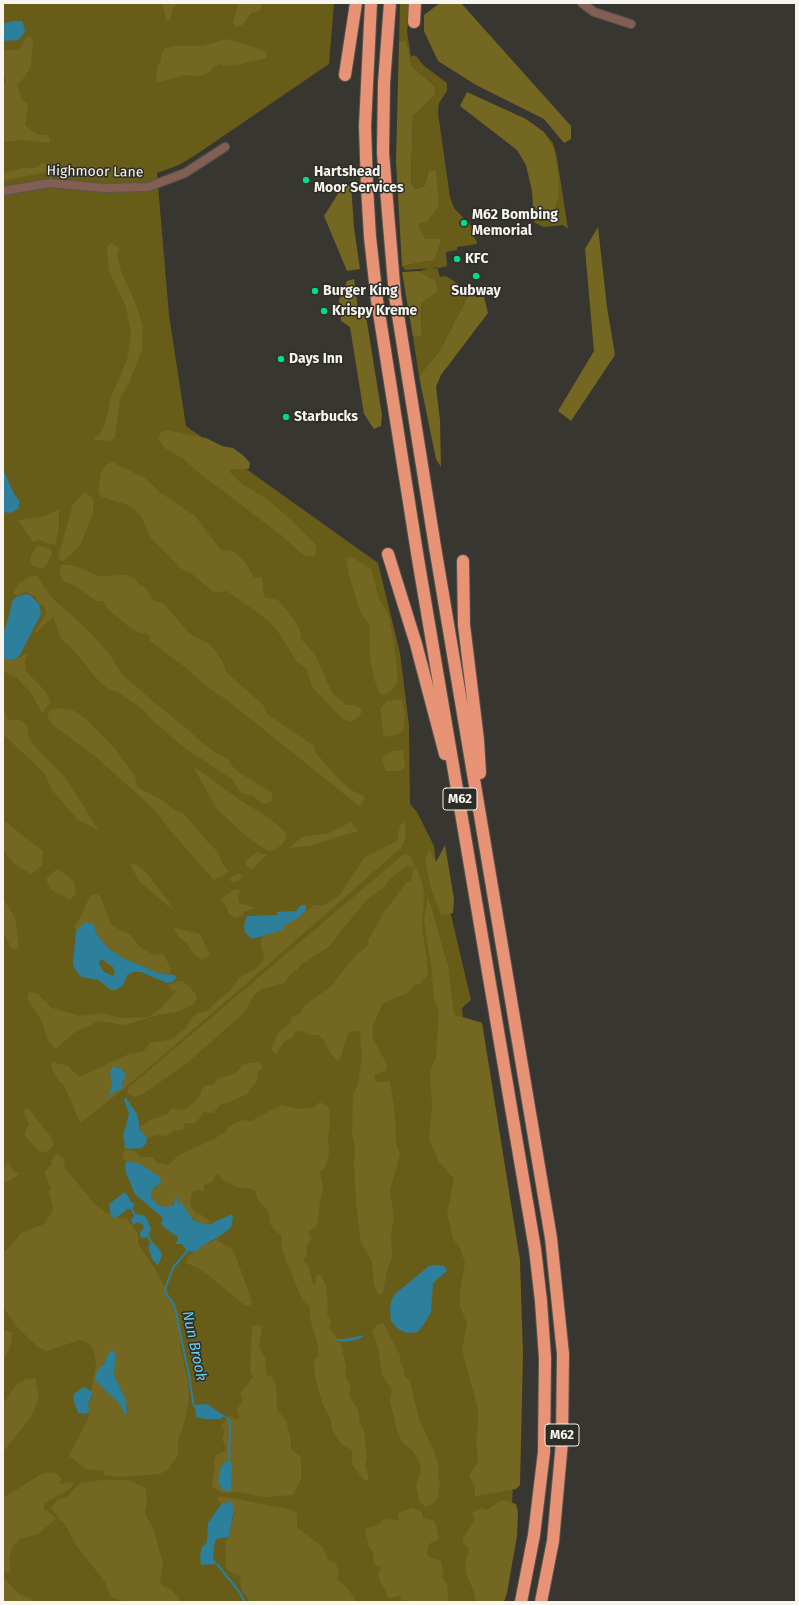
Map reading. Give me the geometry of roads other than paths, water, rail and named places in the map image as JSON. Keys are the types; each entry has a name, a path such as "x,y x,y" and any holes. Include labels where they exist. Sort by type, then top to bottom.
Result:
{"highway":[{"path":"345,75 356,3"},
{"name":"M62","path":"371,3 365,126 370,237 377,300 418,559 535,1249 541,1301 545,1358 544,1452 534,1535 521,1602"},
{"name":"M62","path":"390,3 384,83 383,153 394,296 551,1238 563,1354 562,1442 553,1541 541,1602"},
{"path":"414,22 415,3"},
{"path":"388,554 416,644 464,825"},
{"path":"463,561 464,625 478,740 483,830"}],"street":[{"path":"582,3 594,12 631,24"},
{"name":"Highmoor Lane","path":"3,191 50,183 105,188 148,187 185,173 225,147"}],"water":[{"path":"13,21 22,21 25,30 23,35 18,40 3,41 3,24"},
{"path":"3,469 13,492 19,501 19,508 10,513 3,512"},
{"path":"26,594 30,595 39,604 41,614 20,655 15,659 6,659 3,656 3,634 12,601 16,597"},
{"path":"301,905 306,905 306,910 299,917 285,925 282,930 252,939 245,933 244,925 247,916 277,915 277,912 296,911"},
{"path":"85,922 93,924 96,933 107,947 121,957 158,973 174,975 177,978 172,982 167,983 141,972 133,972 127,975 123,985 116,990 111,990 98,980 81,977 74,968 73,962 76,931","holes":["103,960 113,967 115,972 113,976 104,972 99,964 99,961"]},
{"path":"113,1066 120,1068 126,1074 122,1083 123,1088 108,1095 112,1087 110,1072"},
{"path":"126,1098 137,1114 140,1130 147,1138 146,1144 141,1148 124,1148 125,1144 123,1136 129,1114 124,1099"},
{"path":"128,1161 140,1164 160,1177 161,1184 155,1186 151,1193 151,1198 158,1205 165,1207 171,1206 174,1204 175,1197 177,1198 178,1204 181,1202 194,1221 208,1225 232,1214 233,1218 231,1227 223,1234 202,1246 196,1252 187,1251 182,1244 176,1244 178,1237 166,1229 161,1223 163,1218 135,1194 126,1173 125,1165"},
{"path":"125,1192 130,1201 135,1204 132,1209 127,1209 116,1218 111,1217 109,1204"},
{"path":"137,1214 143,1215 147,1219 151,1229 147,1237 142,1238 140,1236 140,1233 144,1227 142,1224 138,1222 133,1225 132,1223 131,1219"},
{"path":"152,1242 160,1250 162,1256 158,1265 152,1259 148,1246"},
{"path":"429,1266 444,1266 447,1271 433,1283 431,1312 424,1324 418,1332 407,1333 398,1329 391,1321 391,1301 395,1294"},
{"path":"364,1335 356,1340 343,1342 331,1339 345,1339"},
{"path":"115,1351 116,1354 114,1375 126,1401 127,1413 124,1413 116,1400 95,1380 97,1371 105,1362 109,1352"},
{"path":"83,1387 91,1391 92,1395 88,1405 89,1412 85,1414 78,1413 73,1398 74,1394"},
{"path":"196,1405 209,1405 224,1416 220,1419 205,1419 196,1417"},
{"path":"226,1461 232,1463 231,1490 228,1491 223,1490 218,1483 220,1469"},
{"path":"231,1502 234,1508 229,1537 216,1539 214,1545 213,1558 217,1564 201,1565 200,1556 202,1547 207,1542 208,1523 222,1503"}],"waterway":[{"path":"132,1209 135,1215"},
{"path":"148,1236 151,1242"},
{"name":"Nun Brook","path":"187,1251 173,1268 165,1292 174,1304 195,1407"},
{"name":"Nun Brook","path":"224,1416 229,1419 230,1426 229,1461"},
{"name":"Nun Brook","path":"217,1564 238,1590 245,1602"}],"place":[{"name":"Hartshead Moor Services","path":"306,180"},
{"name":"M62 Bombing Memorial","path":"464,223"},
{"name":"KFC","path":"457,259"},
{"name":"Subway","path":"476,276"},
{"name":"Burger King","path":"315,291"},
{"name":"Krispy Kreme","path":"324,311"},
{"name":"Days Inn","path":"281,359"},
{"name":"Starbucks","path":"286,417"}]}
